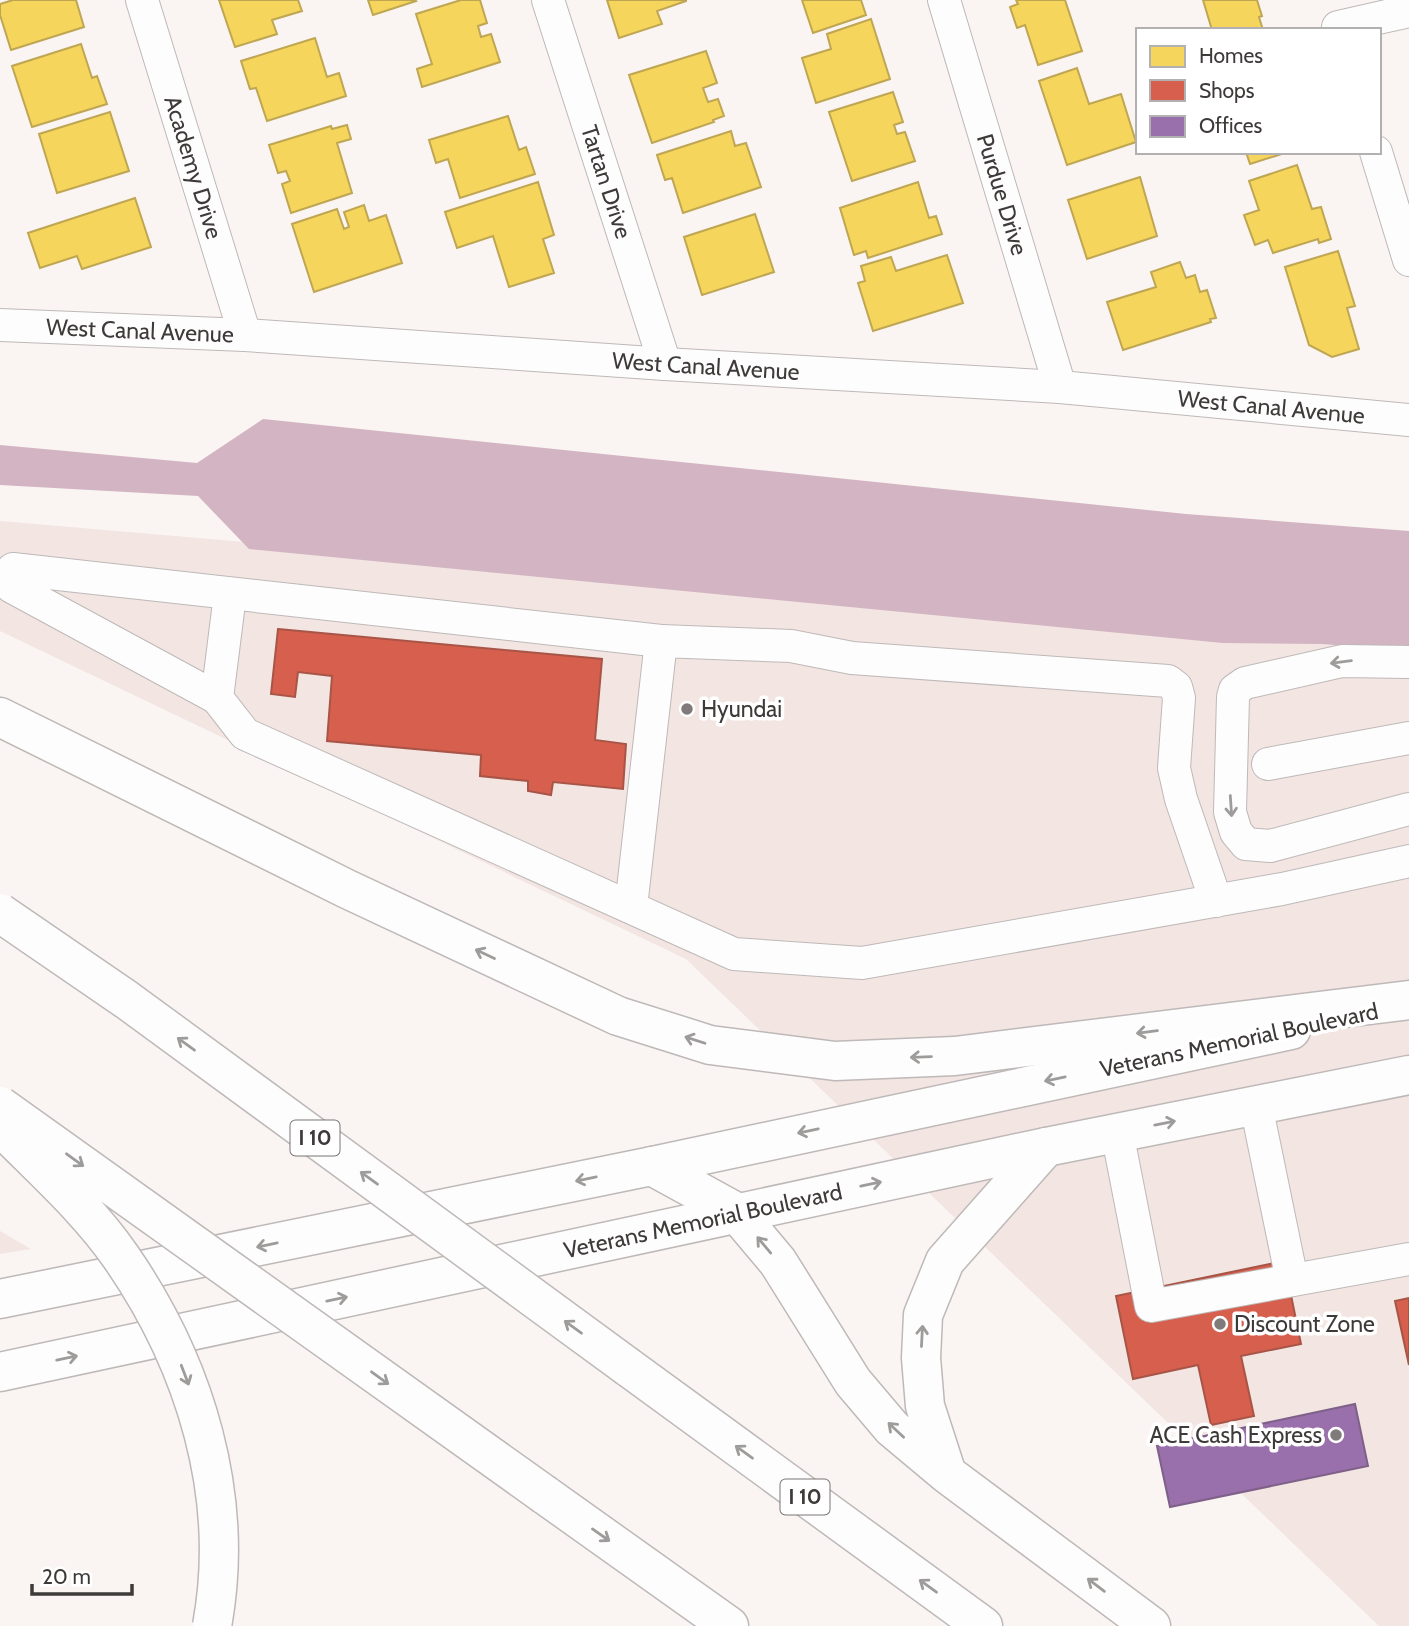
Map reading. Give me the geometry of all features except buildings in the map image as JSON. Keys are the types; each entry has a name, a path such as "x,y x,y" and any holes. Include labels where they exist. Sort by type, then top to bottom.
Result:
{"main road":[{"path":"0,717 347,890 618,1016 710,1045 835,1061 954,1056 1409,1002"},
{"name":"I 10","path":"0,913 127,1000 983,1626"},
{"name":"Veterans Memorial Boulevard","path":"0,1299 652,1166 1409,1002"},
{"name":"Veterans Memorial Boulevard","path":"0,1372 736,1212 1118,1132 1409,1075"},
{"path":"0,1106 729,1626"},
{"path":"0,1126 74,1199 120,1255 155,1310 183,1369 204,1430 218,1506 217,1598 212,1626"},
{"path":"947,1474 925,1406 921,1357 923,1315 945,1261 1046,1147"},
{"path":"652,1166 736,1212 778,1262 853,1382 892,1428 947,1474 1151,1626"}],"street":[{"name":"Academy Drive","path":"142,0 245,335"},
{"name":"Tartan Drive","path":"548,0 666,364"},
{"name":"Purdue Drive","path":"944,0 1060,387"},
{"path":"1336,19 1409,11"},
{"path":"1377,154 1409,260"},
{"name":"West Canal Avenue","path":"14,325 245,335 666,364 1060,387 1409,420"},
{"path":"1216,901 1181,799 1174,768 1179,698 1176,687 1168,681 852,658 791,646 661,641 13,569 12,587 217,698 245,734 734,954 862,963 1282,890 1409,861"},
{"path":"217,698 230,595"},
{"path":"631,907 661,641"},
{"path":"1409,662 1342,661 1245,684 1235,690 1230,812 1236,832 1246,844 1270,846 1409,809"},
{"path":"1268,764 1409,738"},
{"path":"1270,846 1282,890"},
{"path":"1256,1105 1292,1280"},
{"path":"1118,1132 1152,1306 1409,1259"}],"shaded area":[{"path":"263,419 1186,514 1409,531 1409,651 1323,644 1223,643 249,549 198,496 0,485 0,445 197,463"},
{"path":"0,521 1409,642 1409,1626 1379,1626 686,959 0,631"},
{"path":"0,1231 31,1249 0,1254"}],"place":[{"name":"Hyundai","path":"687,709"},
{"name":"Discount Zone","path":"1220,1324"},
{"name":"ACE Cash Express","path":"1336,1435"}]}
